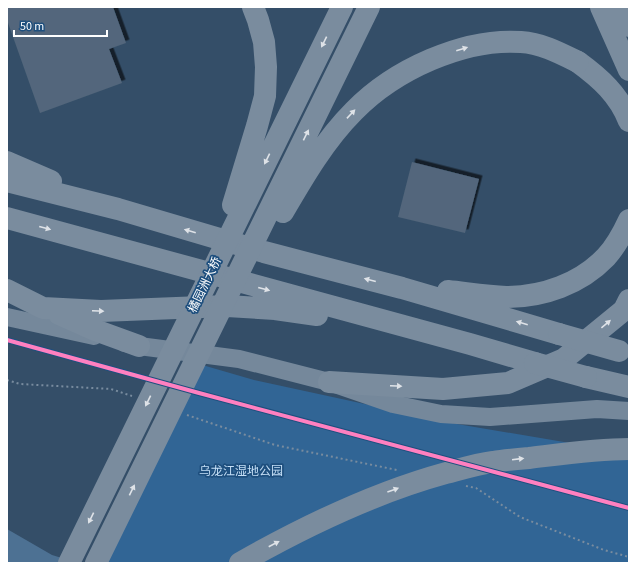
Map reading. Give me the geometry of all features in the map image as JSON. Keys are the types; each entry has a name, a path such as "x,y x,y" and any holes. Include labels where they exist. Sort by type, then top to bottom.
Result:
{"highway":[{"path":"217,260 265,96 266,67 264,42 253,7"},
{"name":"橘园洲大桥","path":"69,563 342,7"},
{"name":"橘园洲大桥","path":"96,563 369,7"},
{"path":"601,7 629,70"},
{"path":"620,7 629,26"},
{"path":"239,271 272,231 309,167 328,140 355,109 392,80 415,67 436,58 474,46 497,42 522,42 540,45 578,62 593,73 607,86 619,101 629,121"},
{"path":"7,162 118,209"},
{"path":"7,181 118,209 264,252 402,288 624,353"},
{"path":"7,218 586,377 629,387"},
{"path":"402,288 505,297 523,296 554,290 592,270 607,256 620,238 629,220"},
{"path":"7,290 43,308 95,330 139,346"},
{"path":"329,382 443,389 508,382 564,359 627,305"},
{"path":"43,308 100,311 227,306 274,309 358,322 470,344"},
{"path":"240,563 274,544 349,508 385,493 437,475 493,462 576,452 629,449"}],"main road":[{"path":"7,317 139,346 239,359 329,382 393,404 441,414 490,417 597,409 629,412"}],"path":[{"path":"7,380 20,384 111,389 133,397"},
{"path":"185,414 275,445 397,470"},
{"path":"462,485 476,488 520,517 604,550 629,557"}],"green space":[{"name":"乌龙江湿地公园","path":"192,362 254,380 457,424 629,453 629,563 94,563"}],"shaded area":[{"path":"7,529 52,555 78,563 7,563"}],"building":[{"path":"7,7 113,7 126,43 109,49 122,83 40,113 7,20"},
{"path":"412,162 479,179 465,233 398,217"}],"cycle path":[{"path":"7,340 629,508"}]}
